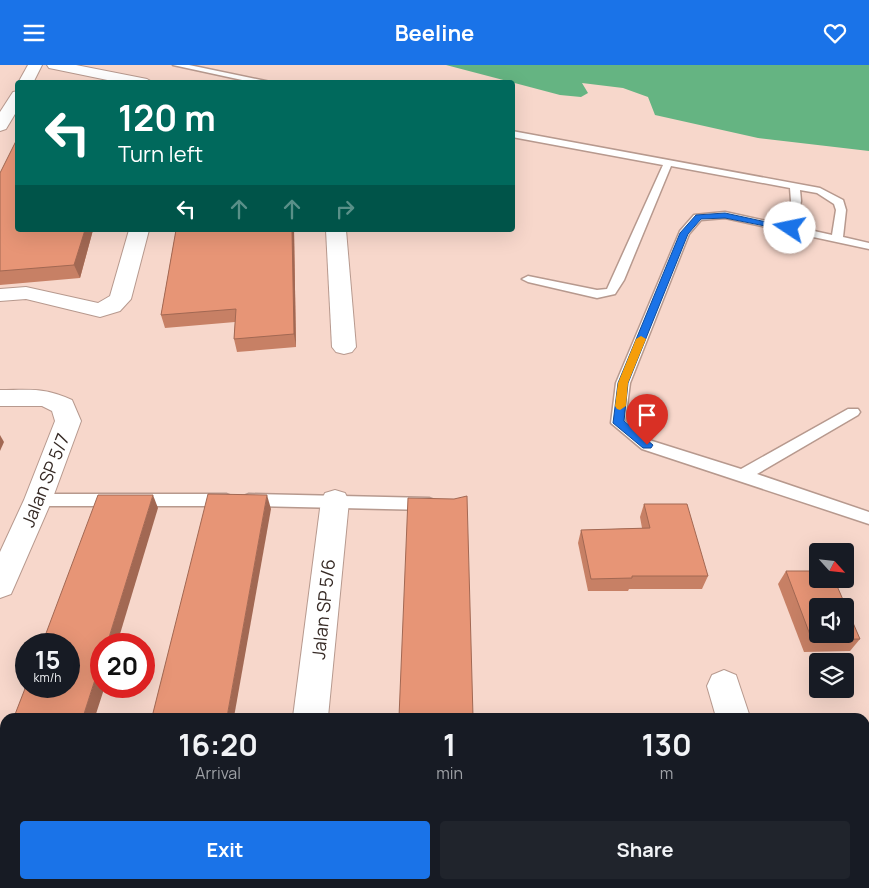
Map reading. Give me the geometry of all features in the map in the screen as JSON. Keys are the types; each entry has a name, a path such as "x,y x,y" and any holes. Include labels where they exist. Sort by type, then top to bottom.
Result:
{"street":[{"path":"27,80 35,65"},
{"path":"54,65 132,80"},
{"path":"0,125 15,100"},
{"path":"0,295 26,293 88,309 100,310 112,306 120,299 138,232"},
{"path":"336,232 344,347"},
{"name":"Jalan SP 5/7","path":"0,398 46,398 63,406 68,421 38,501 0,585"},
{"name":"Jalan SP 5/6","path":"310,713 335,501"}],"lane":[{"path":"177,65 255,80"},
{"path":"515,135 820,191 839,202 841,210 837,239"},
{"path":"528,279 597,294 611,292 618,280 668,163"},
{"path":"790,228 796,201 795,186"},
{"path":"869,246 725,215 698,217 684,233 623,383 618,423 647,445 869,518"},
{"path":"743,475 853,413"},
{"path":"38,501 335,501 444,504"}],"green space":[{"path":"446,65 869,65 869,151 758,138 655,115 648,97 623,88 582,83 588,93 581,97 560,95 515,83 515,80 503,80"}],"building":[{"path":"15,143 15,232 84,232 74,265 0,271 0,173"},
{"path":"176,232 292,232 294,334 234,339 236,309 161,315"},
{"path":"208,494 267,495 228,713 153,713"},
{"path":"98,495 153,495 110,633 90,633 90,695 84,713 16,713 21,698 80,698 80,633 46,633"},
{"path":"467,496 473,713 399,713 408,498 454,499"},
{"path":"644,504 687,504 708,576 632,576 632,578 591,579 581,530 650,528"},
{"path":"786,571 809,571 809,588 838,588 842,598 809,598 809,632"},
{"path":"854,625 860,639 854,639"}],"slow traffic":[{"path":"620,406 623,383 641,339"}],"route":[{"path":"647,445 618,423 623,383 684,233 698,217 725,215 790,228"}]}
